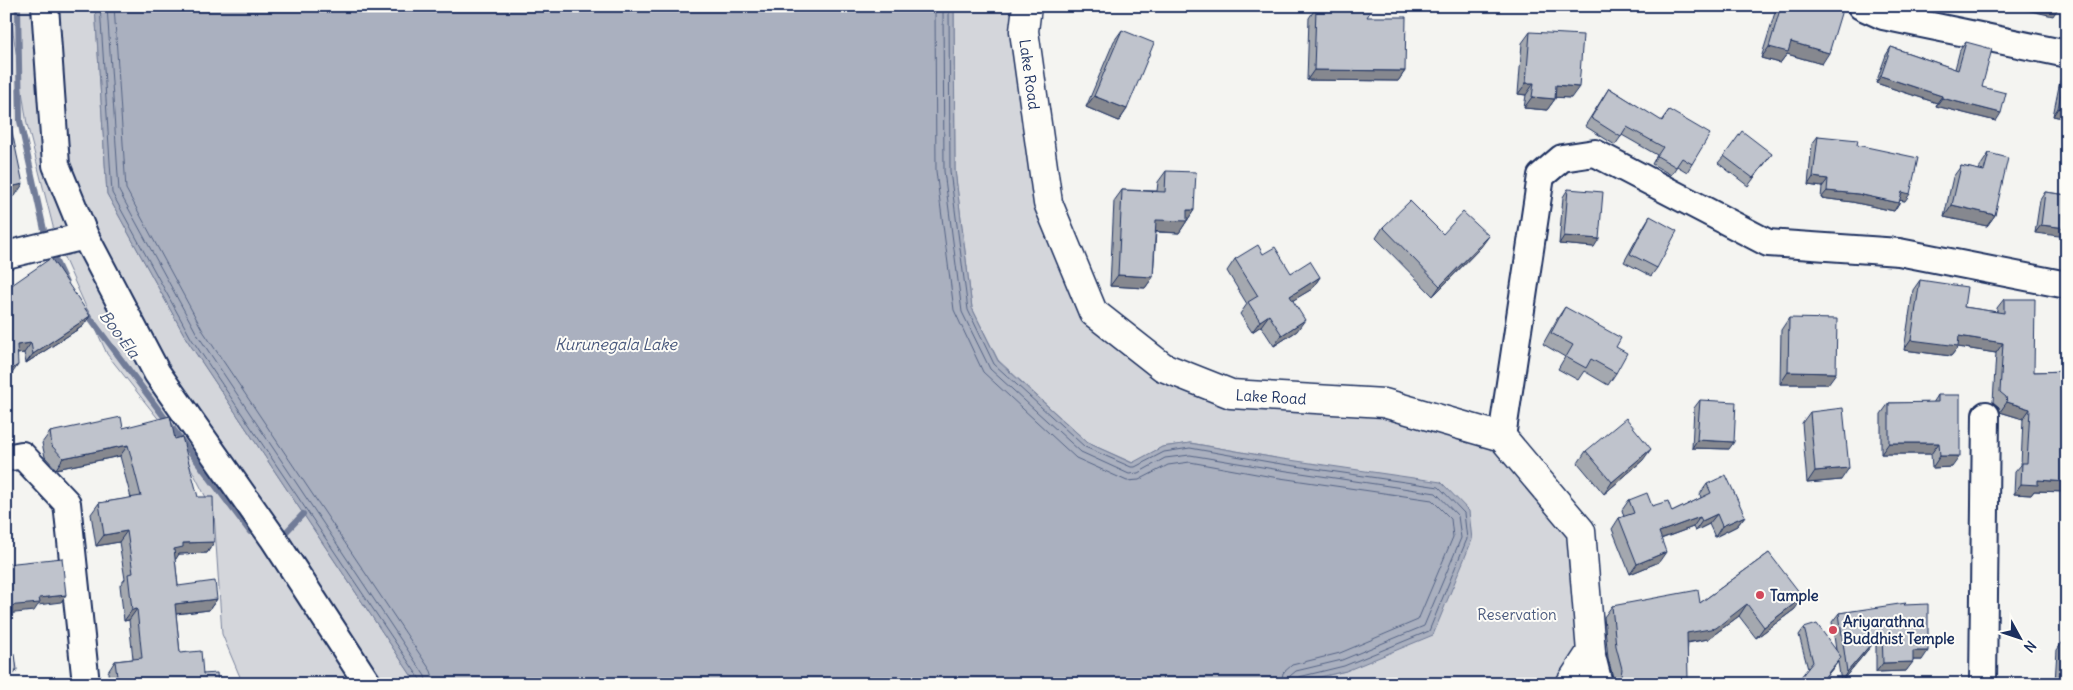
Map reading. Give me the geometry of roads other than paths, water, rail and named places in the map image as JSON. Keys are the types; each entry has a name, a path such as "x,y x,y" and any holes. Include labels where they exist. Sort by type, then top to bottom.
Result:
{"main road":[{"name":"Lake Road","path":"1027,6 1024,31 1048,203 1093,312 1163,367 1230,394 1384,402 1502,437"},
{"path":"1502,437 1581,531 1591,652 1570,684"}],"street":[{"path":"45,6 56,165 84,236 157,373 268,532 368,684"},
{"path":"1861,6 1883,16 2067,54"},
{"path":"1502,437 1542,176 1562,158 1595,153 1768,243 1899,252 2067,284"},
{"path":"6,255 84,236"},
{"path":"1983,684 1986,416"},
{"path":"6,458 22,455 67,503 86,684"},
{"path":"1591,652 1599,684"}],"water":[{"name":"Kurunegala Lake","path":"95,6 954,6 955,170 972,308 998,361 1088,443 1132,463 1162,447 1190,443 1276,458 1441,482 1469,511 1472,540 1433,635 1346,671 1290,684 417,684 187,340 107,194"}],"waterway":[{"name":"Boo Ela","path":"18,6 20,121 46,239"},
{"name":"Boo Ela","path":"51,251 66,283"},
{"name":"Boo Ela","path":"85,311 250,532 260,532"},
{"name":"Boo Ela","path":"277,532 286,532 303,514"}],"place":[{"name":"Tample","path":"1760,595"},
{"name":"Ariyarathna Buddhist Temple","path":"1833,630"}],"park label":[{"name":"Reservation","path":"1517,614"}]}
